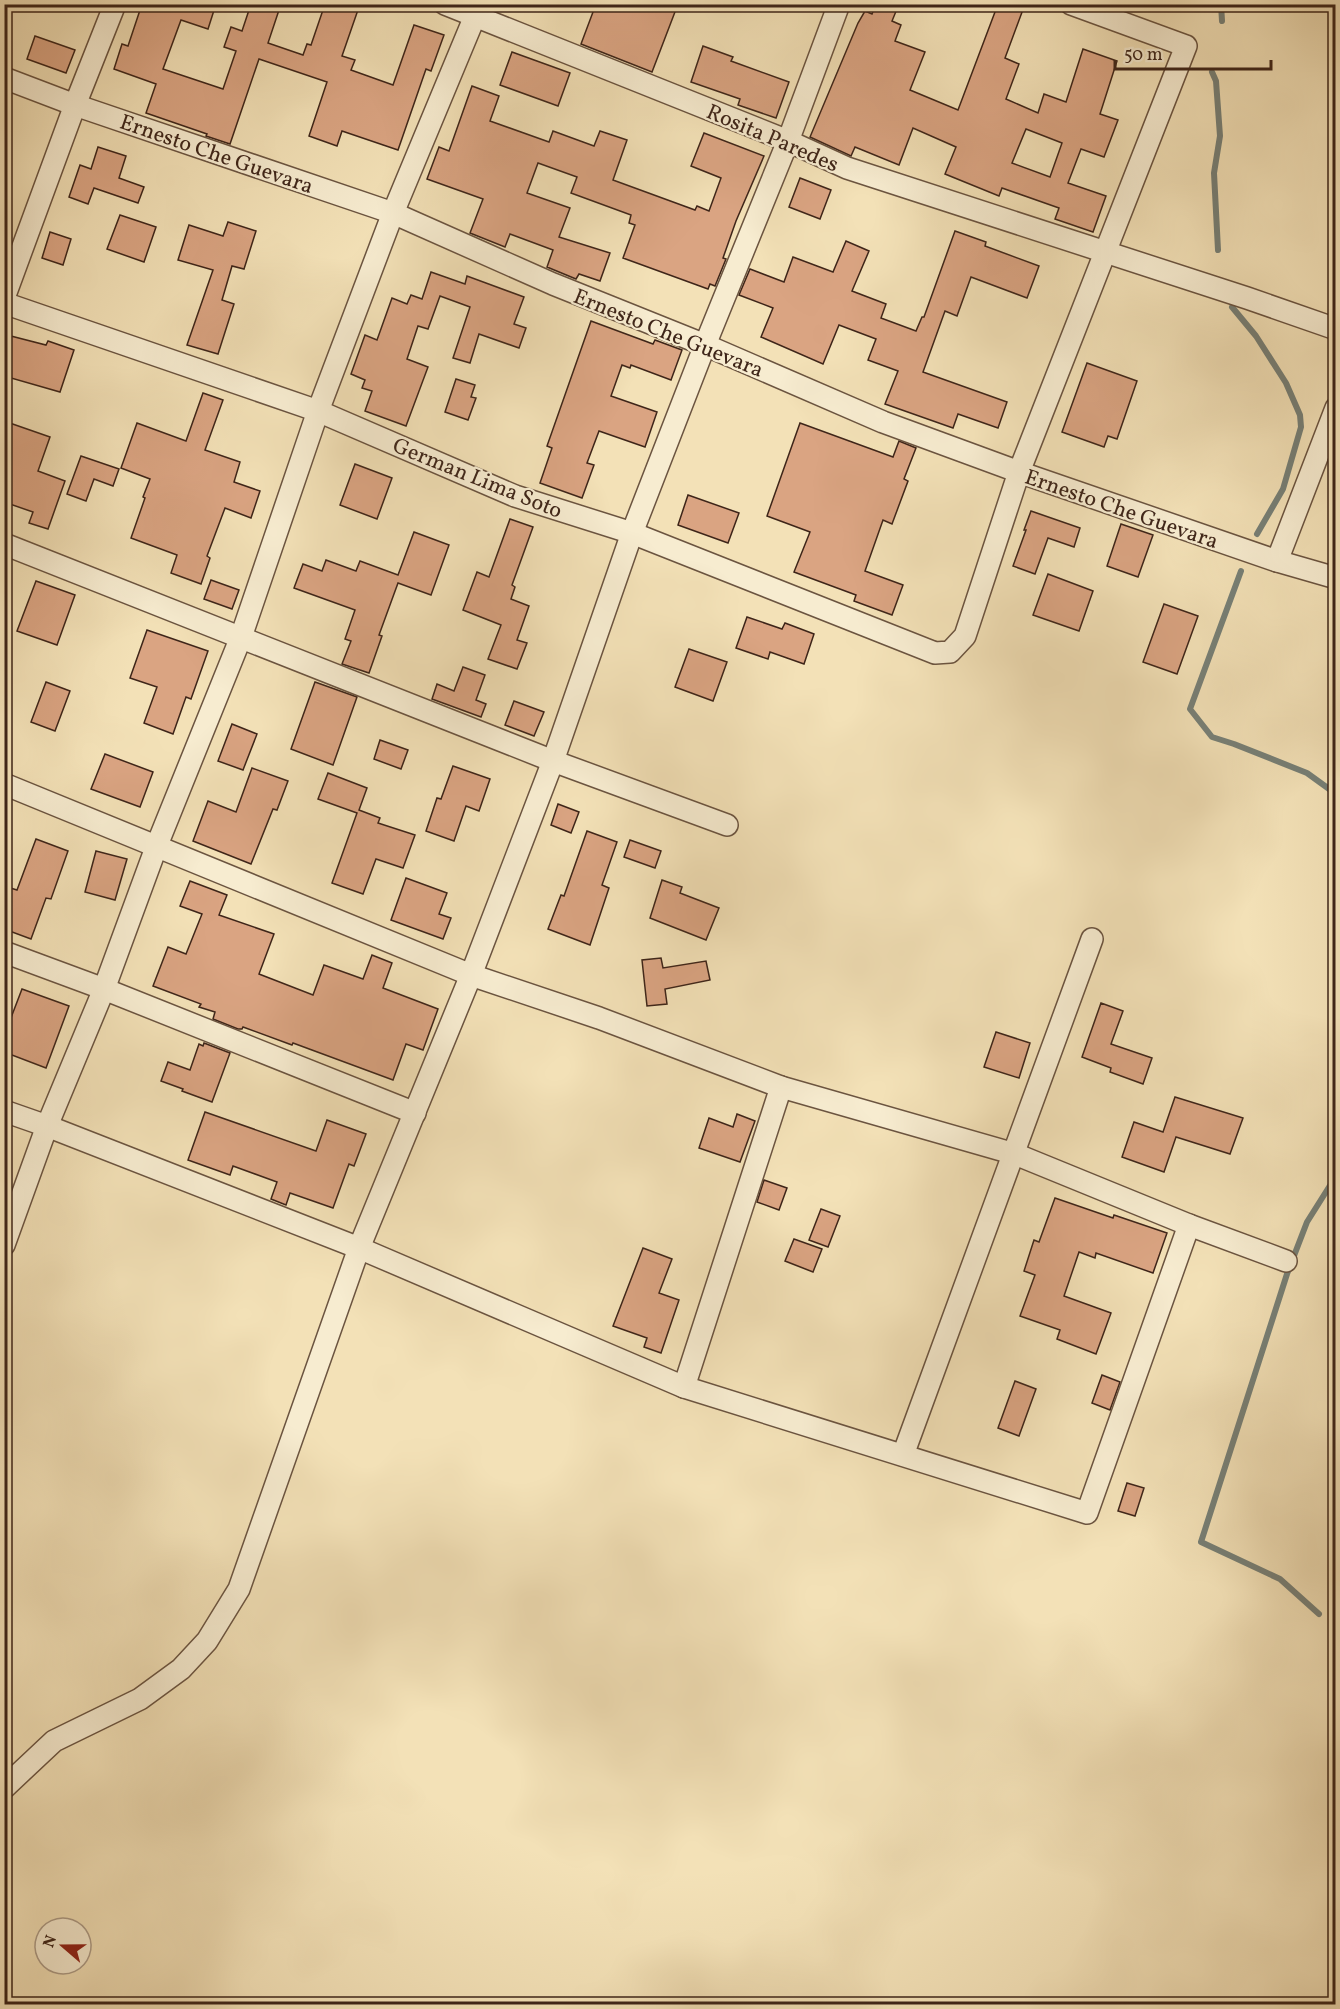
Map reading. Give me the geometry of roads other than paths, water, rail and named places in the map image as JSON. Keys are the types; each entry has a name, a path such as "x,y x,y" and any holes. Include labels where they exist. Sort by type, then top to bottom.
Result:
{"street":[{"path":"4,298 115,4"},
{"name":"Rosita Paredes","path":"445,4 478,10 847,168 1335,329"},
{"path":"4,1788 54,1741 140,1699 181,1669 207,1641 239,1589 359,1248 471,975 553,761 632,532 788,141 839,4"},
{"path":"1019,472 1186,46 1071,4"},
{"path":"4,1245 47,1126 104,989 157,845 241,637 318,411 393,213 478,10"},
{"name":"Ernesto Che Guevara","path":"4,78 75,105 393,213 553,284 705,345 884,422 1019,472 1277,561 1335,578"},
{"name":"German Lima Soto","path":"4,303 318,411 515,496 632,532 935,653 950,652 965,636 1019,472"},
{"path":"1277,561 1335,408"},
{"path":"4,544 553,761 727,825"},
{"path":"4,784 471,975 599,1018 781,1088 1015,1154 1189,1225 1286,1261"},
{"path":"903,1455 1092,939"},
{"path":"4,952 104,989 415,1113"},
{"path":"684,1387 781,1088"},
{"path":"4,1111 359,1248 684,1387 1087,1514 1189,1225"}],"waterway":[{"path":"1221,4 1222,21"},
{"path":"1212,72 1216,81 1220,136 1214,173 1218,250"},
{"path":"1232,307 1256,336 1286,383 1300,415 1301,427 1283,489 1257,534"},
{"path":"1241,571 1190,709 1212,737 1307,773 1336,794"},
{"path":"1319,1614 1280,1579 1201,1542 1287,1274 1307,1222 1336,1176"}]}
